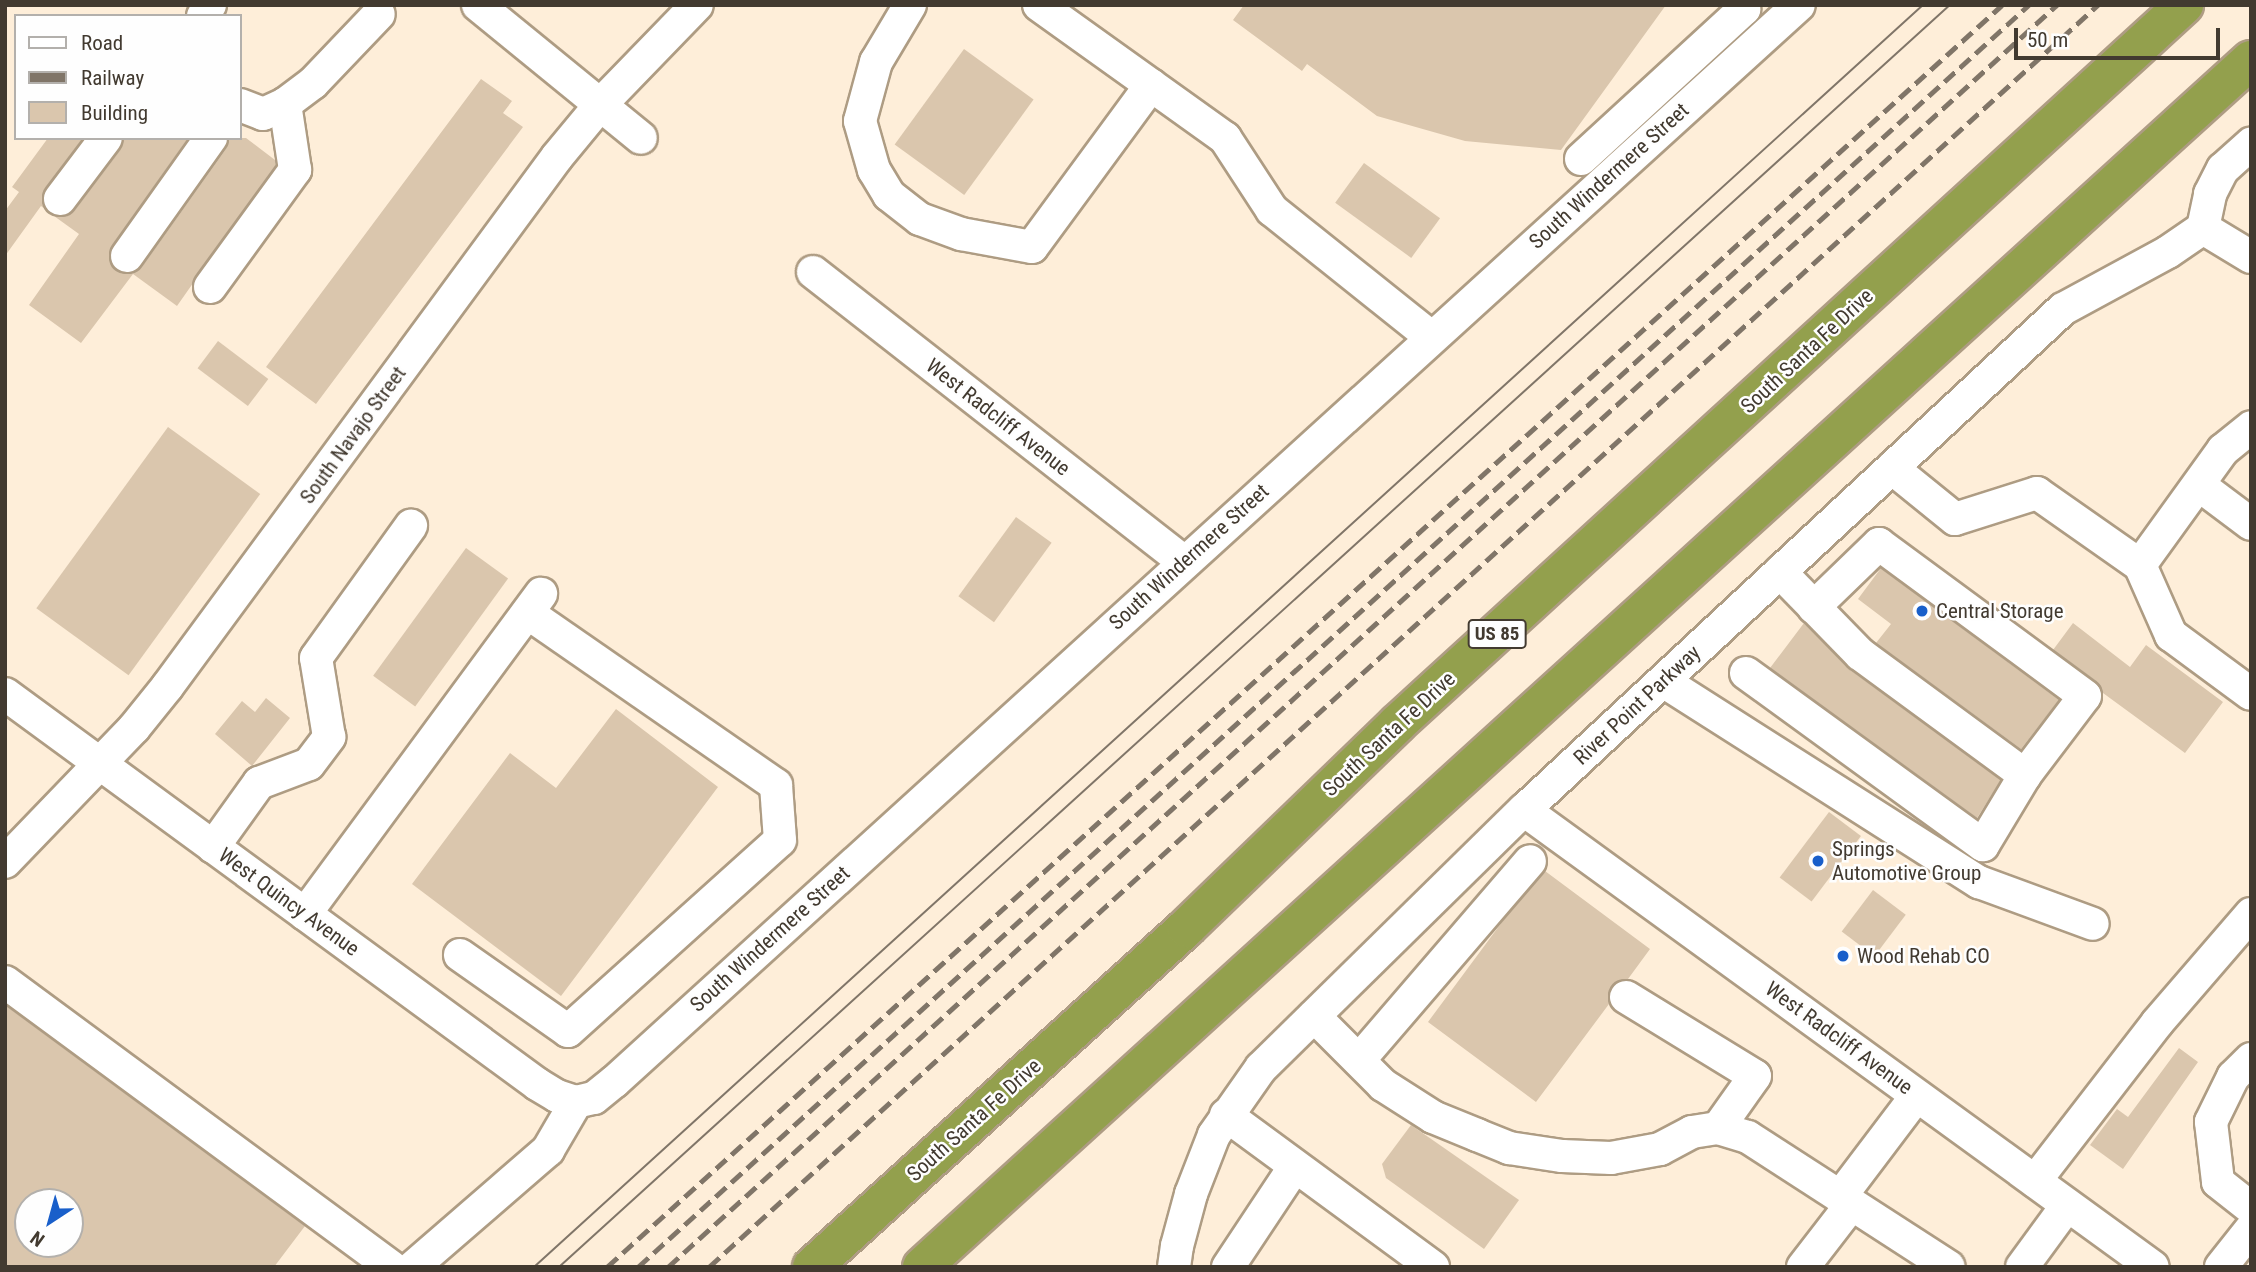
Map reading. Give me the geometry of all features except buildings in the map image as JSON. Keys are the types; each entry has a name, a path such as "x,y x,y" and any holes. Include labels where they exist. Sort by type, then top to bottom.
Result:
{"highway":[{"name":"South Santa Fe Drive","path":"812,1267 1186,928 1397,724 2184,5"},
{"path":"922,1267 2251,60"}],"street":[{"path":"478,5 641,138"},
{"name":"South Navajo Street","path":"5,862 99,764 167,687 522,202 600,105 697,5"},
{"path":"910,5 876,62 860,121 874,170 889,195 920,219 961,234 1032,247 1151,85"},
{"path":"1040,5 1225,138 1272,210 1431,337"},
{"path":"1581,159 1744,9 1743,5"},
{"name":"South Windermere Street","path":"576,1102 594,1098 614,1082 1799,5"},
{"path":"242,106 264,114 285,104 313,83 379,14"},
{"path":"210,287 295,170 285,104"},
{"path":"60,199 104,140"},
{"path":"127,256 210,140"},
{"path":"2251,144 2223,169 2210,194 2203,228 2251,257"},
{"name":"River Point Parkway","path":"1174,1267 1191,1194 1214,1135 1261,1068 1524,810 2063,309 2168,252 2203,228"},
{"name":"West Radcliff Avenue","path":"813,272 1184,562"},
{"path":"2140,565 2223,450 2251,427"},
{"path":"1892,468 1955,519 2038,493 2140,565 2171,635 2251,694"},
{"path":"2199,485 2251,524"},
{"path":"214,847 259,783 309,764 329,737 316,658 411,526"},
{"path":"1746,673 1983,845 2025,775 2085,696 1879,544 1814,607"},
{"path":"1780,572 1860,654 2025,775"},
{"path":"305,914 535,603 776,785 780,840 568,1031 460,955"},
{"path":"1663,681 1979,882 2093,924"},
{"name":"West Quincy Avenue","path":"9,705 99,764 537,1084 557,1096 576,1102"},
{"name":"West Radcliff Avenue","path":"1524,810 2153,1267"},
{"path":"1359,1060 1530,861"},
{"path":"2035,1181 2157,1023 2251,914"},
{"path":"5,982 391,1267"},
{"path":"1626,997 1755,1076 1718,1128"},
{"path":"1314,1016 1383,1086 1433,1117 1509,1148 1562,1156 1611,1158 1660,1149 1692,1132 1718,1128 1748,1137 1949,1267"},
{"path":"2251,1059 2233,1077 2211,1122 2218,1182 2251,1208"},
{"path":"414,1267 548,1150 576,1102"},
{"path":"1803,1267 1908,1107"},
{"path":"1226,1115 1433,1267"},
{"path":"1228,1267 1295,1166"},
{"path":"2022,1267 2060,1215"},
{"path":"2221,1267 2251,1229"}],"tram line":[{"path":"534,1267 1923,5"},
{"path":"559,1267 1950,5"}],"railway":[{"path":"607,1267 2002,5"},
{"path":"638,1267 2029,5"},
{"path":"668,1267 2057,5"},
{"path":"709,1267 2098,5"}],"place":[{"name":"Central Storage","path":"1922,611"},
{"name":"Springs Automotive Group","path":"1818,861"},
{"name":"Wood Rehab CO","path":"1843,956"}]}
